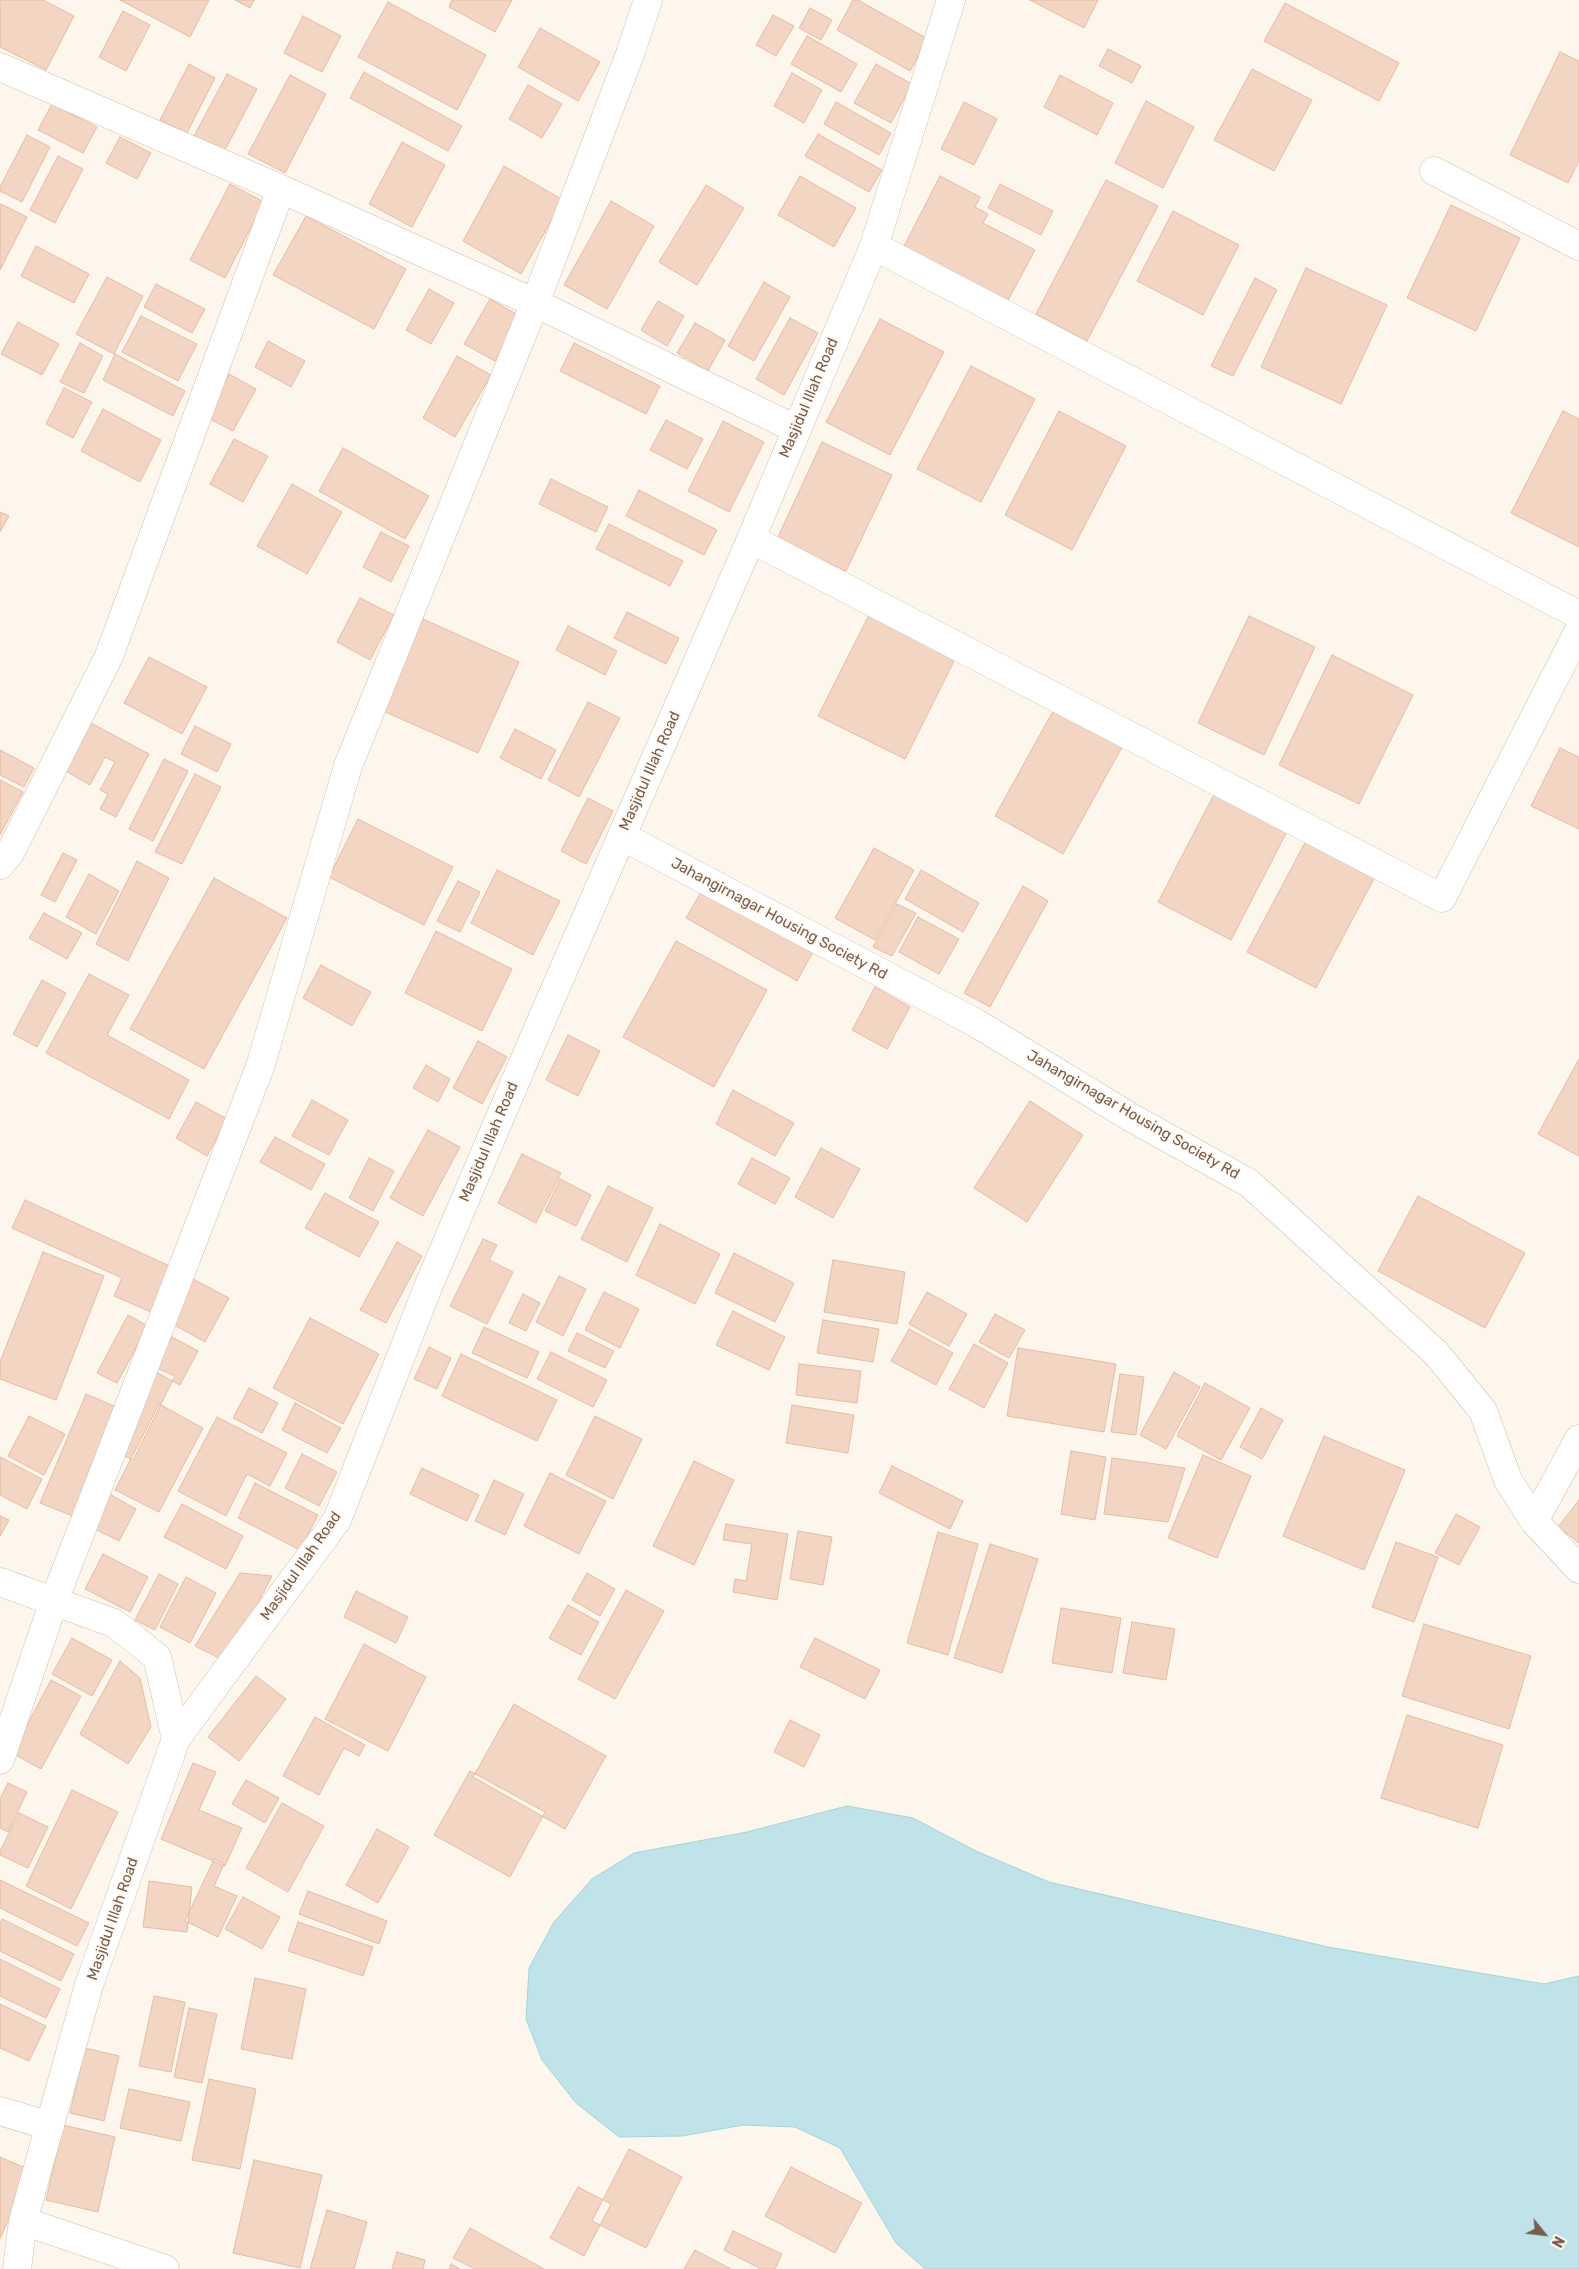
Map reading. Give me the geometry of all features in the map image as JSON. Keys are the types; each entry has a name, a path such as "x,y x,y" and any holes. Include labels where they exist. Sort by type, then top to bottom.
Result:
{"street":[{"path":"0,1760 54,1601 260,1067 348,766 534,303 630,54 648,0"},
{"name":"Masjidul Illah Road","path":"17,2269 23,2221 89,1985 176,1739 337,1520 428,1287 751,539 874,246 951,0"},
{"path":"0,67 281,189 534,303 796,428"},
{"path":"1434,171 1579,246"},
{"path":"0,865 10,853 109,656 281,189"},
{"path":"874,246 1579,615"},
{"path":"751,539 1442,898 1579,630"},
{"name":"Jahangirnagar Housing Society Rd","path":"622,836 976,1023 1132,1118 1249,1183 1436,1353 1483,1411 1508,1480 1534,1521 1579,1569"},
{"path":"1534,1521 1579,1439"},
{"path":"0,1582 114,1623 157,1657 176,1739"},
{"path":"0,2111 50,2126"},
{"path":"23,2221 164,2269"}],"water":[{"path":"847,1806 913,1818 976,1851 1049,1882 1328,1947 1544,1984 1579,1976 1579,2269 925,2269 896,2243 840,2148 795,2127 743,2125 682,2136 619,2137 576,2103 542,2060 526,2019 529,1968 554,1922 592,1879 634,1853 747,1832"}],"building":[{"path":"0,0 43,0 74,16 46,70 0,47"},
{"path":"120,0 209,0 190,37"},
{"path":"235,0 254,0 250,8"},
{"path":"452,0 512,0 495,32 449,7"},
{"path":"853,0 858,0 928,39 910,71 837,30"},
{"path":"1030,0 1098,0 1084,28"},
{"path":"388,2 486,55 457,110 358,57"},
{"path":"1285,3 1399,63 1379,101 1264,41"},
{"path":"810,8 832,20 821,40 799,28"},
{"path":"123,11 150,25 126,71 99,57"},
{"path":"773,15 794,26 776,56 756,45"},
{"path":"303,16 341,36 322,72 284,53"},
{"path":"540,28 600,62 578,101 518,67"},
{"path":"807,36 857,64 841,92 791,64"},
{"path":"1108,49 1141,66 1132,83 1099,66"},
{"path":"1560,52 1579,61 1579,161 1568,183 1510,155"},
{"path":"189,64 215,78 187,133 160,120"},
{"path":"876,64 912,84 891,123 854,103"},
{"path":"1252,69 1312,100 1274,171 1214,140"},
{"path":"364,72 462,126 448,151 350,98"},
{"path":"792,73 822,90 804,123 774,106"},
{"path":"227,74 257,89 224,152 194,136"},
{"path":"290,75 326,94 285,173 248,154"},
{"path":"1060,75 1113,103 1097,135 1044,107"},
{"path":"528,85 562,104 542,138 509,119"},
{"path":"1146,101 1194,127 1163,188 1115,163"},
{"path":"836,102 891,133 879,155 824,124"},
{"path":"964,102 997,119 974,165 941,149"},
{"path":"52,104 97,127 83,153 38,130"},
{"path":"818,134 882,170 869,192 805,156"},
{"path":"27,135 50,147 22,202 0,191 0,187"},
{"path":"120,137 151,153 137,179 106,163"},
{"path":"402,142 445,165 412,227 369,204"},
{"path":"58,156 83,169 55,223 30,210"},
{"path":"504,166 563,200 521,274 463,241"},
{"path":"800,176 856,208 834,247 778,215"},
{"path":"940,176 980,197 975,207 988,214 983,223 1035,250 1005,306 901,252"},
{"path":"1106,180 1158,206 1087,341 1036,314"},
{"path":"230,184 264,202 225,278 190,260"},
{"path":"1000,184 1053,211 1041,235 988,208"},
{"path":"706,185 744,208 697,285 659,262"},
{"path":"611,201 654,226 607,309 564,285"},
{"path":"1,204 27,217 0,270 0,207"},
{"path":"1451,205 1520,238 1476,331 1407,298"},
{"path":"1173,211 1239,245 1203,315 1137,281"},
{"path":"306,216 406,269 374,329 273,275"},
{"path":"36,246 89,274 74,303 21,276"},
{"path":"1306,268 1387,305 1341,404 1261,367"},
{"path":"107,277 143,296 114,354 76,334"},
{"path":"1255,278 1277,290 1233,376 1211,366"},
{"path":"764,282 790,297 754,361 728,346"},
{"path":"156,284 205,309 192,333 144,307"},
{"path":"429,289 454,303 431,344 406,330"},
{"path":"490,299 520,316 495,361 464,344"},
{"path":"658,301 684,316 667,346 641,330"},
{"path":"141,316 197,344 178,381 122,352"},
{"path":"790,318 818,333 784,395 756,379"},
{"path":"880,319 944,352 890,455 826,422"},
{"path":"18,322 59,344 42,375 1,354"},
{"path":"695,323 725,340 708,371 677,353"},
{"path":"268,341 305,361 291,387 255,367"},
{"path":"80,343 103,356 84,393 60,382"},
{"path":"574,343 660,386 646,414 560,371"},
{"path":"115,354 185,391 173,416 103,380"},
{"path":"457,356 491,375 455,437 423,418"},
{"path":"971,366 1035,399 981,502 917,469"},
{"path":"229,374 256,389 233,431 206,417"},
{"path":"64,388 92,402 73,438 46,424"},
{"path":"103,409 161,440 140,482 81,451"},
{"path":"1059,411 1126,446 1072,550 1005,515"},
{"path":"1563,411 1579,419 1579,547 1511,513"},
{"path":"666,420 703,439 687,469 650,450"},
{"path":"723,421 764,442 729,512 688,491"},
{"path":"234,439 268,456 243,502 210,484"},
{"path":"822,442 892,475 846,571 777,539"},
{"path":"343,448 429,496 405,539 319,491"},
{"path":"551,479 608,507 596,532 539,504"},
{"path":"292,484 342,512 307,574 257,546"},
{"path":"639,490 717,530 704,555 626,516"},
{"path":"0,512 9,516 0,532"},
{"path":"609,524 683,561 670,586 596,549"},
{"path":"381,532 409,546 391,582 363,567"},
{"path":"360,598 394,615 370,660 337,642"},
{"path":"627,612 679,638 666,664 614,638"},
{"path":"869,615 955,659 905,759 818,716"},
{"path":"1249,616 1315,647 1264,755 1198,723"},
{"path":"423,619 519,662 478,753 383,711"},
{"path":"568,626 617,651 605,675 556,650"},
{"path":"1332,655 1413,695 1359,804 1279,765"},
{"path":"149,657 207,687 182,734 124,703"},
{"path":"588,702 620,718 579,797 548,780"},
{"path":"1058,702 1126,740 1063,854 995,816"},
{"path":"89,722 149,754 116,817 100,809 108,794 100,790 115,762 105,757 90,785 64,770"},
{"path":"195,726 231,744 217,772 181,754"},
{"path":"515,729 556,750 541,779 500,758"},
{"path":"1560,748 1579,757 1579,829 1531,806"},
{"path":"0,750 34,768 24,787 0,775"},
{"path":"164,759 188,771 153,841 129,829"},
{"path":"195,774 221,787 182,864 155,852"},
{"path":"0,780 23,792 0,835"},
{"path":"1220,783 1293,820 1231,940 1158,902"},
{"path":"588,798 613,811 586,864 561,851"},
{"path":"358,819 453,867 424,925 329,877"},
{"path":"1309,835 1378,871 1316,988 1247,952"},
{"path":"874,848 914,870 875,940 835,918"},
{"path":"63,853 77,860 55,902 41,895"},
{"path":"137,861 169,878 128,961 96,944"},
{"path":"497,870 560,901 533,955 471,923"},
{"path":"921,870 979,903 963,932 905,899"},
{"path":"89,874 119,891 96,934 66,917"},
{"path":"214,878 287,918 204,1069 130,1029"},
{"path":"458,881 480,892 460,932 437,921"},
{"path":"1023,886 1048,901 990,1007 964,993"},
{"path":"704,887 814,950 797,981 686,918"},
{"path":"897,904 916,913 892,956 873,947"},
{"path":"44,913 82,933 67,959 29,938"},
{"path":"918,917 959,939 939,974 899,952"},
{"path":"436,931 512,969 482,1031 405,993"},
{"path":"676,941 767,990 714,1087 623,1037"},
{"path":"321,965 371,992 352,1026 303,998"},
{"path":"89,974 129,995 107,1035 189,1080 169,1119 46,1053"},
{"path":"42,980 66,993 37,1047 13,1034"},
{"path":"875,987 910,1007 887,1049 852,1030"},
{"path":"568,1035 600,1051 578,1096 546,1080"},
{"path":"478,1041 507,1057 482,1104 453,1088"},
{"path":"1579,1059 1579,1156 1538,1134"},
{"path":"426,1065 450,1079 438,1102 413,1088"},
{"path":"733,1090 794,1123 775,1156 716,1124"},
{"path":"312,1100 348,1120 329,1155 292,1136"},
{"path":"1030,1101 1083,1135 1027,1222 974,1188"},
{"path":"196,1102 227,1119 207,1156 176,1138"},
{"path":"428,1130 460,1147 423,1216 390,1198"},
{"path":"275,1137 325,1164 311,1190 260,1162"},
{"path":"821,1148 860,1169 833,1218 795,1197"},
{"path":"522,1154 561,1173 536,1223 498,1203"},
{"path":"369,1158 394,1171 373,1211 349,1198"},
{"path":"752,1158 790,1178 775,1204 738,1184"},
{"path":"560,1179 591,1195 576,1226 545,1211"},
{"path":"608,1186 653,1208 627,1262 581,1239"},
{"path":"325,1193 379,1222 359,1257 305,1228"},
{"path":"1418,1196 1525,1253 1485,1328 1378,1271"},
{"path":"25,1200 172,1267 151,1312 114,1296 122,1278 12,1228"},
{"path":"660,1224 720,1254 695,1304 636,1275"},
{"path":"483,1239 497,1245 489,1260 513,1272 487,1324 450,1306"},
{"path":"397,1242 422,1256 386,1323 360,1310"},
{"path":"43,1252 104,1276 56,1400 0,1379 0,1362"},
{"path":"734,1253 794,1283 775,1322 715,1293"},
{"path":"833,1260 905,1272 897,1324 824,1312"},
{"path":"559,1276 586,1289 563,1336 536,1322"},
{"path":"193,1279 229,1298 205,1342 169,1322"},
{"path":"604,1292 639,1309 620,1348 585,1330"},
{"path":"927,1292 967,1314 949,1346 909,1324"},
{"path":"523,1294 540,1303 526,1331 509,1323"},
{"path":"733,1311 785,1337 769,1370 716,1345"},
{"path":"995,1314 1025,1330 1009,1358 979,1342"},
{"path":"128,1315 148,1326 117,1383 97,1373"},
{"path":"310,1318 379,1354 343,1424 273,1388"},
{"path":"823,1320 879,1329 873,1362 817,1353"},
{"path":"484,1327 539,1352 527,1378 472,1353"},
{"path":"909,1329 953,1353 936,1385 891,1361"},
{"path":"577,1333 614,1351 605,1368 568,1351"},
{"path":"172,1337 198,1351 180,1385 154,1371"},
{"path":"974,1344 1008,1363 984,1408 949,1389"},
{"path":"429,1347 451,1358 437,1389 414,1379"},
{"path":"1018,1348 1116,1364 1104,1432 1007,1416"},
{"path":"551,1352 607,1380 593,1407 537,1379"},
{"path":"461,1354 557,1400 537,1441 442,1396"},
{"path":"799,1364 861,1371 857,1403 796,1395"},
{"path":"157,1368 175,1376 133,1460 114,1451"},
{"path":"1174,1372 1200,1387 1166,1449 1140,1435"},
{"path":"1120,1374 1144,1377 1136,1435 1111,1432"},
{"path":"1205,1383 1250,1408 1221,1460 1177,1436"},
{"path":"249,1388 278,1403 262,1433 233,1418"},
{"path":"86,1394 119,1408 73,1516 40,1503"},
{"path":"295,1403 341,1428 327,1453 282,1430"},
{"path":"159,1404 203,1428 159,1512 115,1490"},
{"path":"792,1405 854,1415 848,1453 786,1443"},
{"path":"1261,1408 1283,1420 1262,1459 1240,1447"},
{"path":"29,1416 65,1434 44,1475 8,1456"},
{"path":"595,1416 642,1439 613,1499 566,1475"},
{"path":"217,1417 287,1453 270,1486 247,1474 226,1516 178,1491"},
{"path":"1324,1436 1405,1470 1364,1570 1283,1536"},
{"path":"1071,1451 1106,1457 1095,1520 1061,1514"},
{"path":"302,1454 337,1472 319,1506 285,1488"},
{"path":"1203,1455 1251,1476 1217,1558 1168,1538"},
{"path":"0,1457 42,1479 27,1509 0,1495"},
{"path":"1112,1458 1185,1468 1168,1522 1104,1514"},
{"path":"694,1461 734,1480 694,1565 653,1546"},
{"path":"892,1466 963,1501 950,1529 879,1493"},
{"path":"422,1468 479,1495 467,1521 410,1494"},
{"path":"550,1473 606,1501 579,1554 524,1526"},
{"path":"494,1480 524,1494 505,1535 475,1521"},
{"path":"255,1483 318,1515 300,1550 238,1518"},
{"path":"104,1491 136,1509 119,1541 87,1525"},
{"path":"1579,1500 1579,1543 1558,1527"},
{"path":"182,1504 243,1536 226,1569 164,1537"},
{"path":"1456,1514 1480,1527 1459,1565 1435,1553"},
{"path":"0,1516 9,1520 0,1536"},
{"path":"726,1524 788,1534 777,1600 733,1592 735,1579 746,1581 752,1544 723,1540"},
{"path":"798,1531 832,1537 823,1585 790,1579"},
{"path":"938,1532 978,1544 948,1655 907,1643"},
{"path":"1396,1542 1438,1557 1414,1622 1372,1607"},
{"path":"990,1544 1038,1559 1002,1673 954,1658"},
{"path":"103,1554 148,1577 130,1612 85,1589"},
{"path":"240,1573 272,1576 227,1662 195,1646"},
{"path":"587,1573 615,1589 600,1616 572,1600"},
{"path":"159,1574 178,1584 155,1630 135,1620"},
{"path":"186,1577 216,1593 190,1643 160,1627"},
{"path":"626,1590 664,1611 615,1699 578,1679"},
{"path":"356,1591 408,1617 396,1643 344,1617"},
{"path":"568,1605 599,1622 581,1655 549,1638"},
{"path":"1061,1608 1121,1618 1112,1673 1052,1663"},
{"path":"1132,1622 1175,1629 1166,1680 1123,1673"},
{"path":"1424,1624 1531,1656 1509,1729 1402,1696"},
{"path":"72,1638 112,1660 92,1696 52,1674"},
{"path":"815,1638 880,1670 865,1699 800,1667"},
{"path":"364,1644 426,1677 388,1751 325,1719"},
{"path":"120,1661 140,1678 151,1727 128,1764 80,1734"},
{"path":"256,1676 286,1699 239,1761 208,1737"},
{"path":"51,1680 81,1696 41,1769 12,1753"},
{"path":"514,1704 606,1756 565,1829 473,1777"},
{"path":"1407,1715 1503,1745 1478,1828 1381,1798"},
{"path":"315,1717 365,1745 359,1756 344,1748 319,1795 283,1776"},
{"path":"790,1720 820,1735 804,1767 774,1752"},
{"path":"193,1763 216,1772 199,1810 242,1828 225,1866 161,1839"},
{"path":"470,1771 545,1812 510,1877 434,1835"},
{"path":"246,1780 279,1798 265,1823 232,1804"},
{"path":"8,1783 27,1792 8,1832 0,1828 0,1799"},
{"path":"72,1790 118,1812 71,1909 26,1886"},
{"path":"282,1803 324,1826 288,1892 246,1868"},
{"path":"19,1813 48,1827 28,1868 0,1855 0,1851"},
{"path":"377,1829 409,1847 378,1903 346,1885"},
{"path":"214,1859 224,1864 214,1886 237,1896 218,1937 185,1921"},
{"path":"0,1880 89,1923 77,1946 0,1908"},
{"path":"149,1881 192,1887 187,1932 143,1927"},
{"path":"308,1891 387,1921 379,1944 299,1914"},
{"path":"243,1897 280,1917 262,1949 225,1929"},
{"path":"2,1919 74,1954 61,1981 0,1951 0,1923"},
{"path":"298,1922 373,1947 363,1976 288,1951"},
{"path":"0,1959 60,1989 46,2018 0,1996"},
{"path":"255,1978 306,1989 292,2059 241,2049"},
{"path":"154,1996 185,2002 171,2072 139,2066"},
{"path":"0,2004 46,2026 29,2061 0,2048"},
{"path":"189,2008 217,2014 202,2083 174,2077"},
{"path":"85,2048 119,2056 104,2121 70,2113"},
{"path":"209,2079 256,2089 240,2169 192,2160"},
{"path":"129,2089 190,2102 181,2141 120,2128"},
{"path":"63,2125 115,2137 98,2212 46,2200"},
{"path":"629,2149 682,2177 646,2248 592,2221"},
{"path":"0,2157 30,2170 0,2239"},
{"path":"254,2160 322,2175 300,2268 233,2253"},
{"path":"791,2167 862,2203 835,2253 765,2216"},
{"path":"578,2187 611,2204 584,2256 550,2238"},
{"path":"327,2210 367,2222 354,2269 310,2269"},
{"path":"470,2228 544,2269 475,2269 453,2258"},
{"path":"733,2231 782,2254 775,2269 761,2269 724,2250"},
{"path":"695,2250 731,2269 684,2269"},
{"path":"397,2252 425,2260 423,2269 392,2269"},
{"path":"451,2264 460,2269 449,2269"}]}
